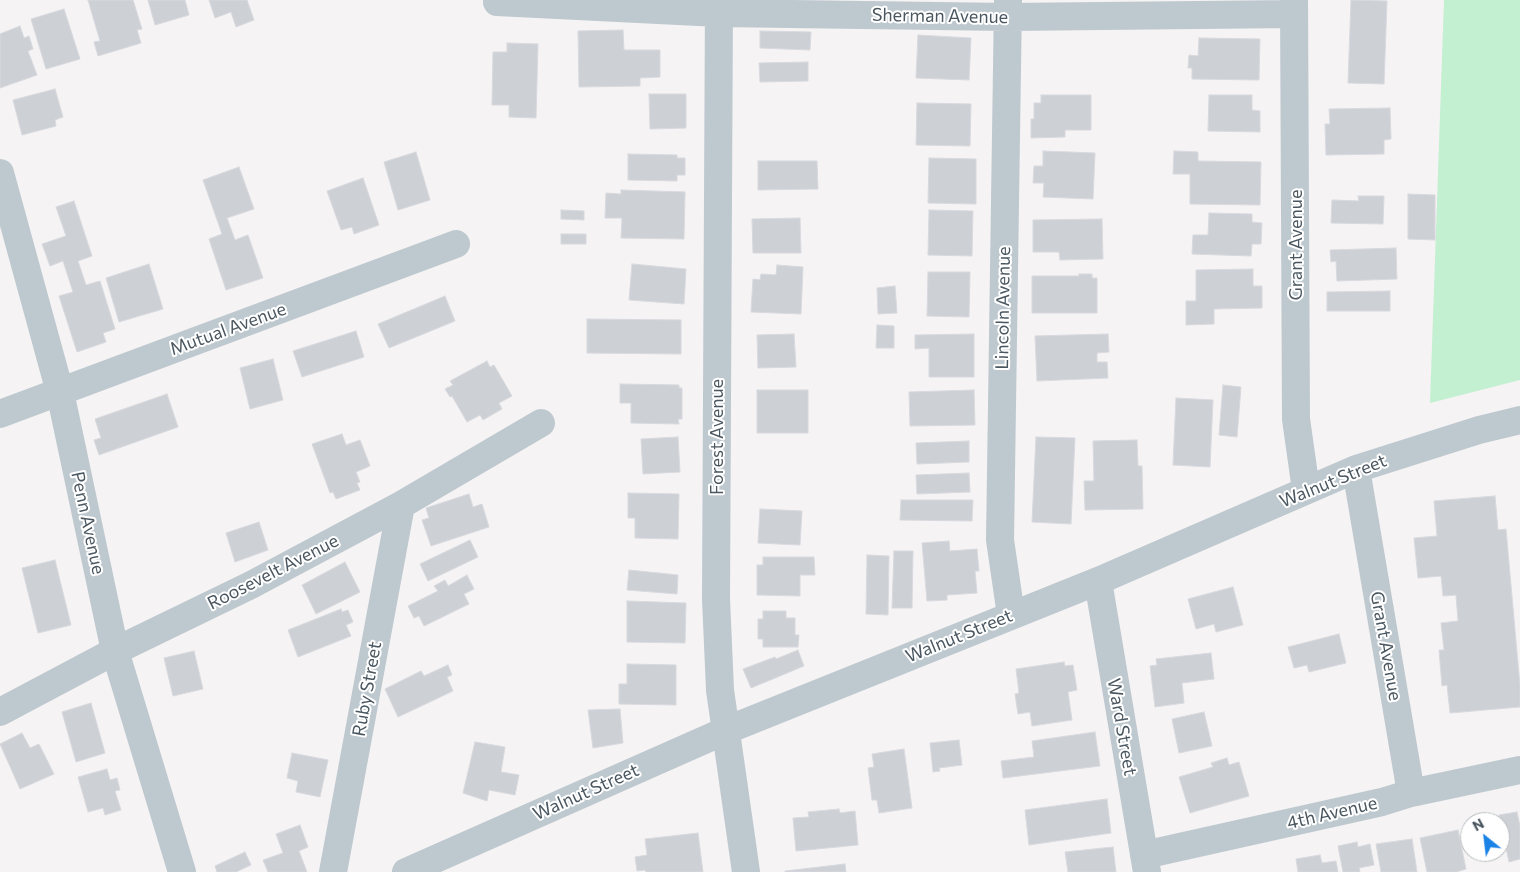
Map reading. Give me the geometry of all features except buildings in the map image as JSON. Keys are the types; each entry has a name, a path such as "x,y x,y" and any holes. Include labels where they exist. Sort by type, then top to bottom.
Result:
{"street":[{"name":"Sherman Avenue","path":"497,2 719,7 1294,7"},
{"name":"Forest Avenue","path":"719,7 716,599 720,690 746,872"},
{"name":"Grant Avenue","path":"1294,7 1296,419 1306,490"},
{"name":"Lincoln Avenue","path":"1008,8 1000,540 1011,615"},
{"name":"Penn Avenue","path":"0,173 60,392 115,651 182,872"},
{"name":"Mutual Avenue","path":"0,414 456,244"},
{"name":"Walnut Street","path":"406,872 433,866 726,730 1098,581 1356,469 1479,430 1520,420"},
{"name":"Roosevelt Avenue","path":"0,712 115,651 251,585 401,505 542,423"},
{"name":"Grant Avenue","path":"1356,469 1411,793"},
{"name":"Ruby Street","path":"333,872 401,505"},
{"name":"Ward Street","path":"1098,581 1145,864"},
{"name":"4th Avenue","path":"1145,864 1411,793 1520,770"}],"green space":[{"path":"1444,0 1520,0 1520,380 1430,403"}]}
